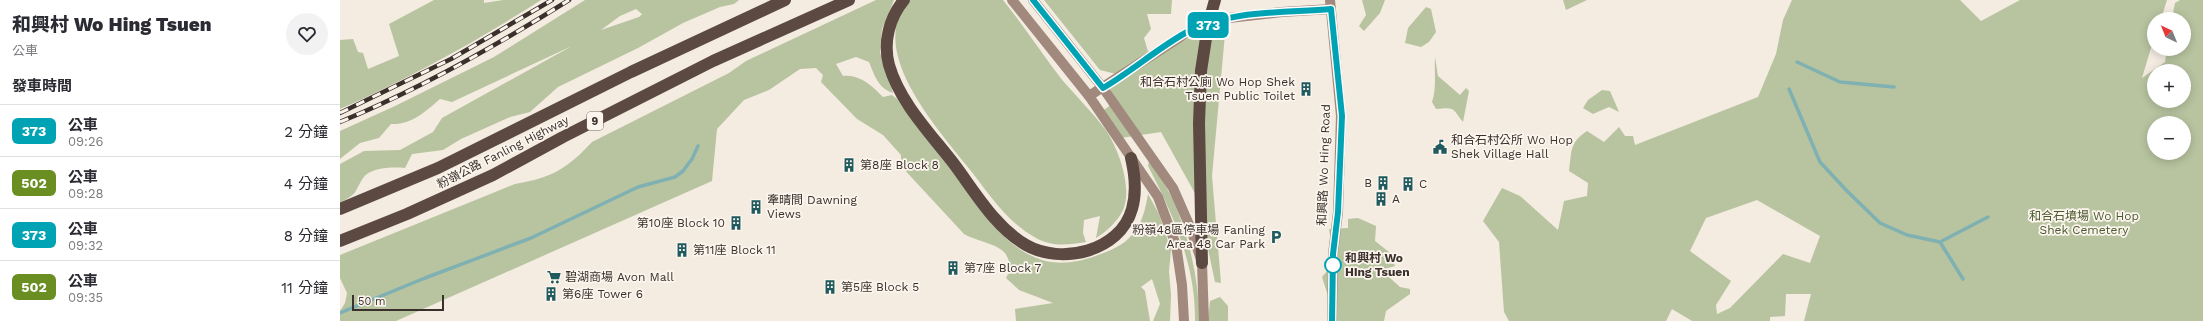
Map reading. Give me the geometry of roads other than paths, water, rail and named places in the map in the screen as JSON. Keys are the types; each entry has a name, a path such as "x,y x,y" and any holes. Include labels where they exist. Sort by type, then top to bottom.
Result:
{"highway":[{"name":"粉嶺公路 Fanling Highway","path":"340,209 438,168 631,72 785,0"},
{"name":"粉嶺公路 Fanling Highway","path":"340,241 407,214 480,181 713,61 849,0"},
{"path":"904,0 892,19 887,39 888,59 894,78 908,104 990,211 1018,239 1043,252 1064,255 1088,250 1107,240 1124,225 1132,210 1135,190 1132,158"},
{"path":"1202,263 1199,123 1201,71 1208,25 1215,0"}],"main road":[{"path":"1012,0 1089,96 1158,197 1176,245 1182,285 1184,321"},
{"path":"1033,0 1103,88 1173,188 1192,229 1202,263 1204,321"},
{"name":"和興路 Wo Hing Road","path":"1089,96 1188,32 1222,20 1330,5 1342,116 1338,212 1333,254 1332,321"}],"waterway":[{"path":"1797,62 1840,82 1894,87"},
{"path":"1789,89 1820,162 1880,223 1907,235 1940,242 1963,279"},
{"path":"340,313 425,278 531,238 638,187 675,177 683,171 692,159 698,146"},
{"path":"1940,242 1988,217"}],"railway":[{"path":"340,113 451,59 552,0"},
{"path":"340,122 370,109 457,66 514,34 569,0"}],"place":[{"name":"和合石村公廁 Wo Hop Shek Tsuen Public Toilet","path":"1306,89"},
{"name":"和合石村公所 Wo Hop Shek Village Hall","path":"1440,147"},
{"name":"第8座 Block 8","path":"849,165"},
{"name":"B","path":"1383,183"},
{"name":"C","path":"1408,184"},
{"name":"A","path":"1381,199"},
{"name":"牽晴間 Dawning Views","path":"756,207"},
{"name":"第10座 Block 10","path":"736,223"},
{"name":"粉嶺48區停車場 Fanling Area 48 Car Park","path":"1276,237"},
{"name":"第11座 Block 11","path":"682,250"},
{"name":"和興村 Wo Hing Tsuen","path":"1333,265"},
{"name":"第7座 Block 7","path":"953,268"},
{"name":"碧湖商場 Avon Mall","path":"554,277"},
{"name":"第5座 Block 5","path":"830,287"},
{"name":"第6座 Tower 6","path":"551,294"}],"park label":[{"name":"和合石墳場 Wo Hop Shek Cemetery","path":"2084,223"}]}
